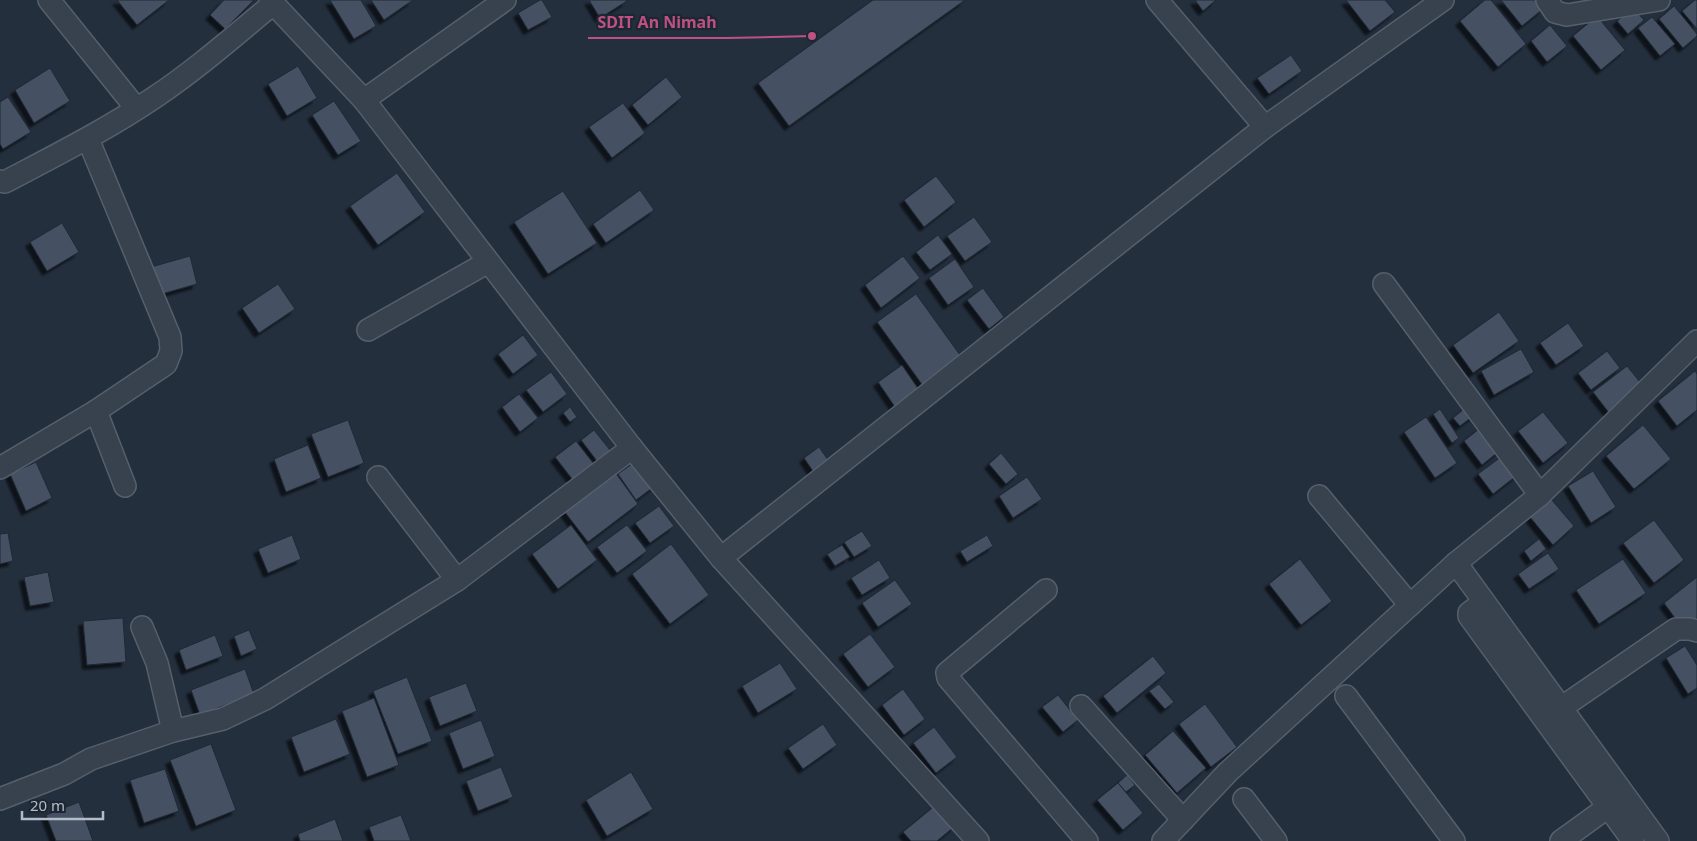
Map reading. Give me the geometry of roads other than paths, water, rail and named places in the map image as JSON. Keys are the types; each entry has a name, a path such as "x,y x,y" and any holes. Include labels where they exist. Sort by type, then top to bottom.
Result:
{"street":[{"path":"49,0 136,108"},
{"path":"364,100 505,0"},
{"path":"1157,0 1265,127"},
{"path":"721,558 1265,127 1443,0"},
{"path":"1547,0 1555,12 1567,15 1659,0"},
{"path":"0,181 5,182 88,139 136,108 196,68 271,2 364,100 632,448 721,558 978,841"},
{"path":"0,468 96,411 166,364 171,351 170,337 88,139"},
{"path":"368,330 488,262"},
{"path":"1384,284 1540,495"},
{"path":"1163,841 1228,772 1456,563 1540,495 1697,341"},
{"path":"96,411 126,486"},
{"path":"0,799 64,774 91,760 173,731 223,720 266,699 457,580 632,448"},
{"path":"378,477 457,580"},
{"path":"1319,496 1410,605"},
{"path":"1456,563 1658,841"},
{"path":"1046,590 947,674 948,678 1087,841"},
{"path":"1484,602 1469,613 1469,616 1633,841"},
{"path":"142,627 157,663 173,731"},
{"path":"1562,708 1676,629 1697,631"},
{"path":"1346,696 1454,841"},
{"path":"1081,706 1183,820"},
{"path":"1244,799 1276,841"},
{"path":"1561,841 1608,806"}],"place":[{"name":"SDIT An Nimah","path":"812,36"}]}
